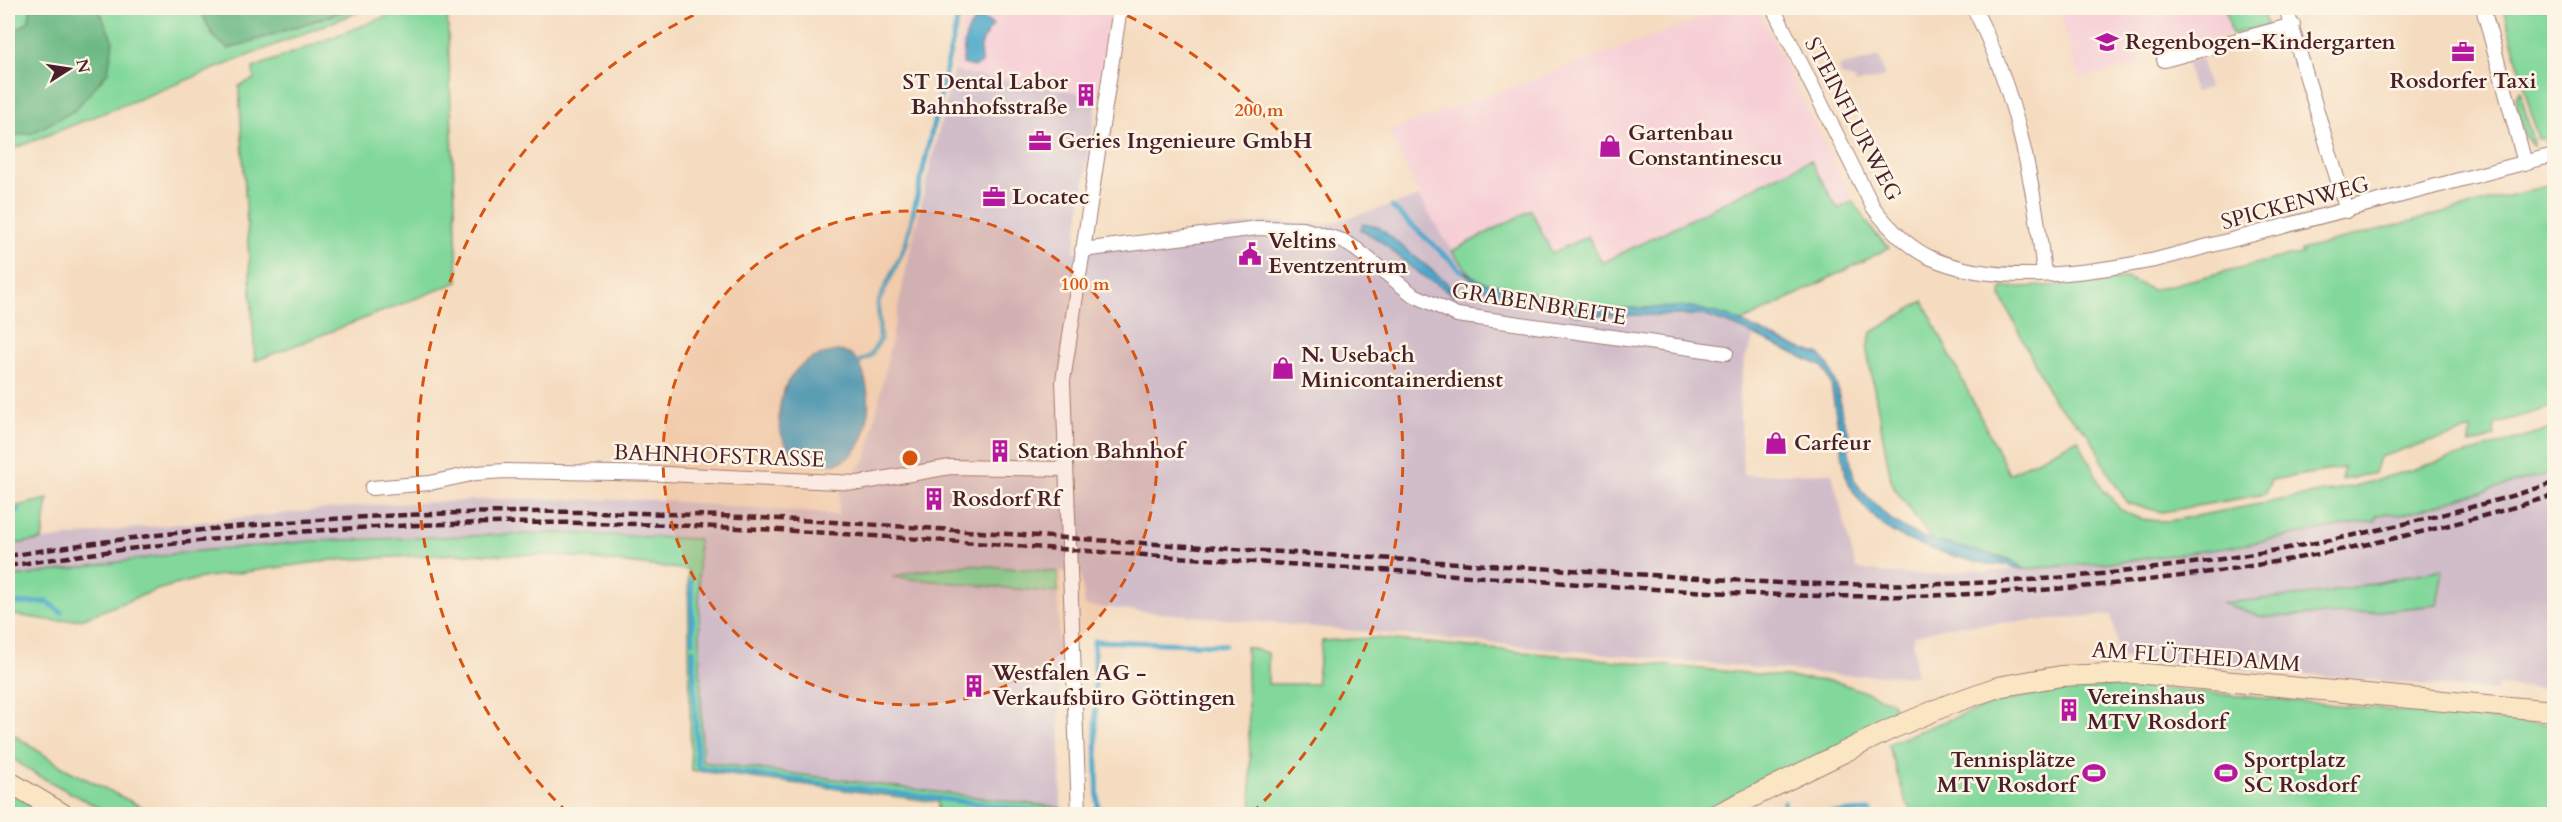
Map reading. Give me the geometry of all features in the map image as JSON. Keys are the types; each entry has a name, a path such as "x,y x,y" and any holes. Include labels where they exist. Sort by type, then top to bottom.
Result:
{"main road":[{"name":"AM FLÜTHEDAMM","path":"1718,814 1889,730 1950,704 1998,687 2061,676 2134,673 2554,711"},
{"path":"8,781 63,814"}],"street":[{"path":"1079,814 1063,381 1120,8"},
{"name":"STEINFLURWEG","path":"1773,8 1862,188 1886,224 1913,248 1949,265 1991,273 2044,274"},
{"path":"1974,8 1998,62 2019,127 2037,209 2044,274"},
{"path":"2286,8 2293,25 2347,211"},
{"path":"2483,8 2525,163"},
{"path":"2164,60 2293,25"},
{"name":"SPICKENWEG","path":"2044,274 2093,270 2155,260 2554,155"},
{"name":"GRABENBREITE","path":"1082,250 1258,228 1296,228 1343,241 1412,294 1457,315 1726,353"},
{"name":"BAHNHOFSTRASSE","path":"372,488 430,483 476,473 505,471 666,474 859,483 950,467 1065,469"}],"shaded area":[{"path":"966,8 1111,8 1098,96 953,71"},
{"name":"Gartenbau Constantinescu","path":"1731,8 1757,8 1853,201 1838,210 1810,161 1602,264 1552,253 1531,211 1452,251 1419,197 1389,131"},
{"name":"Regenbogen-Kindergarten","path":"2059,8 2225,8 2232,34 2183,46 2150,41 2141,43 2146,63 2079,79"},
{"path":"1879,57 1885,77 1855,84 1854,79 1841,75 1839,67"},
{"path":"2201,58 2209,88 2194,92 2186,62"},
{"path":"953,71 1098,96 1074,252 1265,222 1327,224 1419,197 1452,251 1677,309 1742,322 1761,332 1756,335 1745,358 1739,394 1743,475 1832,473 1856,569 1894,574 1946,574 1973,569 1984,572 2126,561 2225,548 2376,520 2375,516 2387,513 2401,515 2554,472 2554,690 2498,685 2497,691 2120,658 2111,615 1946,627 1913,636 1916,676 1836,675 1085,606 1081,574 970,565 918,571 894,577 1058,593 1061,808 702,762 698,539 558,533 371,538 188,552 8,578 8,545 118,530 369,505 505,499 656,500 838,515 840,490 867,457 909,255"}],"green space":[{"path":"8,8 31,8 29,21 17,30 8,29"},
{"path":"31,8 98,8 113,41 108,72 74,111 32,133 8,136 8,29 17,30 29,21"},
{"path":"98,8 199,8 214,37 229,49 353,8 368,8 8,151 8,136 32,133 103,17"},
{"path":"199,8 353,8 228,49 214,37"},
{"path":"408,8 447,8 458,282 255,361 239,86 254,79 253,68"},
{"path":"2225,8 2261,8 2267,25 2232,34"},
{"path":"2503,8 2554,8 2554,140 2545,142 2543,138 2538,139"},
{"path":"2520,91 2534,146 2525,137 2515,97"},
{"path":"1810,160 1838,209 1853,201 1873,231 1889,248 1742,322 1691,307 1602,310 1577,306 1525,291 1481,282 1471,275 1452,251 1531,210 1552,253 1588,236 1602,263"},
{"path":"2554,184 2554,406 2495,424 2494,437 2470,444 2471,430 2379,457 2374,473 2342,480 2344,468 2271,480 2265,494 2162,512 2128,503 2115,484 2089,435 2053,400 2001,296 2002,288 2102,283 2127,278 2152,290 2302,254 2301,250"},
{"path":"1923,301 2009,474 2078,439 2104,493 2107,492 2126,512 2142,519 2170,521 2356,486 2554,428 2554,472 2400,515 2387,513 2376,516 2376,520 2225,548 2126,561 2024,569 2009,559 1934,542 1892,485 1867,351 1871,333"},
{"path":"48,499 42,540 8,545 8,508"},
{"path":"558,533 698,539 702,762 1061,808 1060,814 938,814 938,802 691,770 688,570 554,555 459,554 333,560 201,578 156,590 81,619 56,621 8,614 8,578 188,552 314,541"},
{"path":"970,565 1058,572 1058,593 892,577 918,571"},
{"path":"2443,569 2437,605 2349,614 2263,617 2222,603 2325,593"},
{"path":"1374,638 1838,682 1890,701 1895,708 1893,716 1884,724 1696,814 1252,814 1246,647 1268,653 1268,684 1316,684 1322,641"},
{"name":"Sportplatz SC Rosdorf","path":"2131,686 2554,725 2554,814 1915,814 1906,802 1888,744 1991,705 2071,688"},
{"path":"8,731 64,768 156,814 116,814 101,809 32,772 8,755"},
{"path":"8,790 51,814 8,814"}],"water":[{"path":"981,17 993,25 982,43 980,53 982,63 974,67 963,64 964,44 971,26"},
{"path":"1363,224 1378,227 1445,281 1455,294 1453,296 1422,275 1378,239 1361,230"},
{"path":"1458,267 1482,282 1590,309 1691,307 1728,316 1790,345 1820,355 1829,366 1838,390 1842,416 1849,434 1847,442 1854,479 1861,490 1893,522 1920,537 2009,559 2024,569 1979,562 1928,548 1896,534 1874,517 1854,493 1846,476 1831,384 1823,367 1735,326 1703,315 1578,315 1480,287"},
{"path":"837,351 853,356 863,374 867,390 867,424 862,440 853,453 842,461 826,464 808,460 792,451 781,431 780,406 788,382 803,364 824,354"}],"waterway":[{"path":"851,366 870,356 880,340 878,303 906,244 960,8"},
{"path":"1392,207 1462,271"},
{"path":"8,513 19,510"},
{"path":"691,581 693,642"},
{"path":"8,604 47,602 61,612"},
{"path":"1098,814 1094,641 1225,645"},
{"path":"693,650 697,765 701,768 1036,811 1039,814"},
{"path":"1784,802 1784,810 1813,814 1871,811"}],"railway":[{"path":"8,556 151,536 295,522 440,514 585,512 706,515 826,522 1779,583 1872,585 1966,583 2095,575 2294,547 2425,519 2554,483"},
{"path":"8,566 151,546 295,532 440,524 584,523 703,526 822,533 1710,592 1908,596 2071,588 2235,568 2397,538 2554,495"}],"place":[{"name":"Regenbogen-Kindergarten","path":"2107,42"},
{"name":"Rosdorfer Taxi","path":"2463,52"},
{"name":"ST Dental Labor Bahnhofsstraße","path":"1086,95"},
{"name":"Geries Ingenieure GmbH","path":"1040,141"},
{"name":"Gartenbau Constantinescu","path":"1610,146"},
{"name":"Locatec","path":"994,197"},
{"name":"Veltins Eventzentrum","path":"1250,254"},
{"name":"N. Usebach Minicontainerdienst","path":"1283,368"},
{"name":"Carfeur","path":"1776,443"},
{"name":"Station Bahnhof","path":"1000,451"},
{"name":"Rosdorf Rf","path":"934,499"},
{"name":"Westfalen AG - Verkaufsbüro Göttingen","path":"974,686"},
{"name":"Vereinshaus MTV Rosdorf","path":"2069,710"},
{"name":"Tennisplätze MTV Rosdorf","path":"2094,773"},
{"name":"Sportplatz SC Rosdorf","path":"2226,773"}]}
